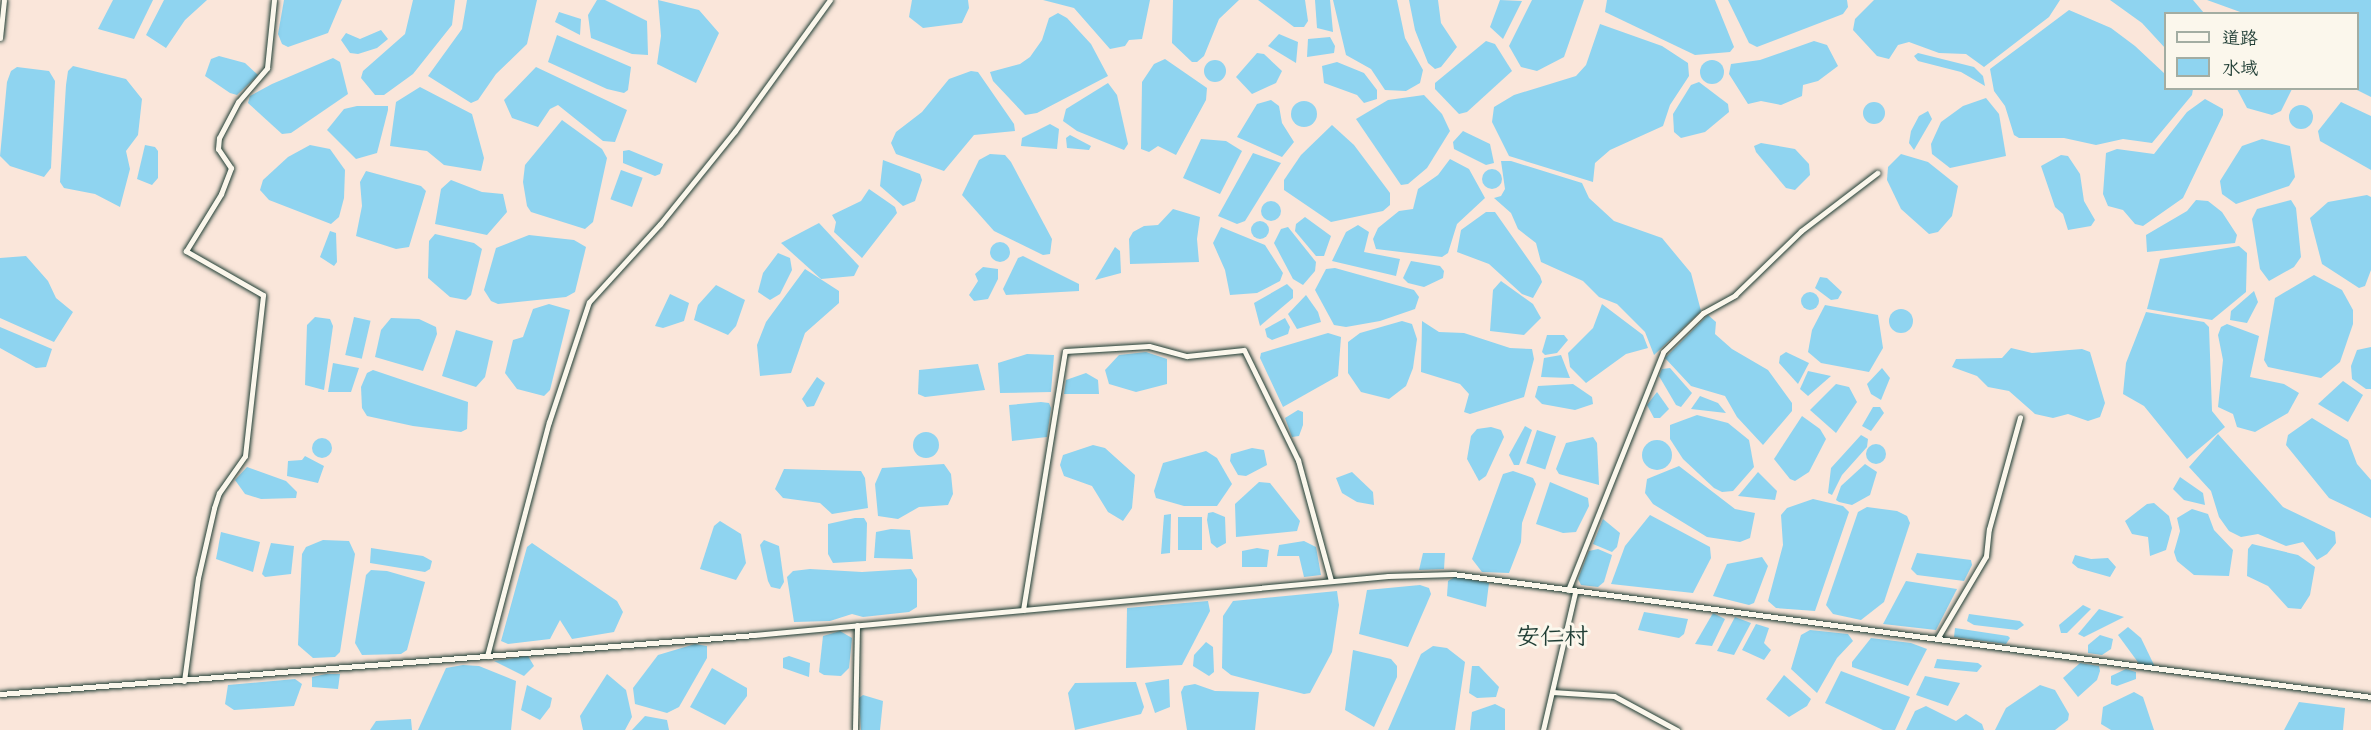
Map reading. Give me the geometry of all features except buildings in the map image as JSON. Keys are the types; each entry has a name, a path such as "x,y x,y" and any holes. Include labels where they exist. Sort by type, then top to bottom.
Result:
{"street":[{"path":"0,38 4,0"},
{"path":"183,681 198,578 214,508 219,493 245,456 263,295 186,251 221,194 231,168 218,149 219,138 238,102 267,68 274,0"},
{"path":"487,656 549,422 589,302 660,224 735,131 830,0"},
{"path":"1543,730 1571,591 1663,352 1703,314 1735,295 1801,231 1877,173"},
{"path":"1023,610 1065,351 1149,346 1187,356 1244,350 1299,465 1331,581"},
{"path":"1937,639 1986,556 1989,529 2020,417"},
{"path":"0,694 857,626 1331,581 1453,574 2371,697"},
{"path":"855,730 857,626"},
{"path":"1552,692 1614,696 1677,730"}],"water":[{"path":"113,0 153,0 134,39 98,29"},
{"path":"164,0 207,0 185,20 166,48 146,35"},
{"path":"284,0 342,0 328,33 288,47 282,44 278,34"},
{"path":"413,0 455,0 452,25 413,74 384,95 375,95 361,78 363,71 405,34"},
{"path":"467,0 537,0 527,44 496,74 478,100 471,103 428,76 462,29"},
{"path":"597,0 605,0 647,21 648,55 632,54 591,38 588,15"},
{"path":"658,0 699,10 719,33 696,83 657,64 661,36"},
{"path":"912,0 968,0 969,8 962,23 923,28 909,17"},
{"path":"1043,0 1150,0 1142,39 1129,40 1125,46 1110,49 1074,8"},
{"path":"1173,0 1239,0 1219,19 1204,56 1197,62 1192,62 1172,43"},
{"path":"1258,0 1305,0 1308,21 1304,27 1294,27"},
{"path":"1315,0 1330,0 1333,32 1317,28"},
{"path":"1333,0 1397,0 1405,38 1423,70 1420,83 1406,91 1385,90 1371,69 1346,55"},
{"path":"1409,0 1438,0 1441,23 1457,47 1441,67 1435,69 1428,63 1415,30"},
{"path":"1500,0 1522,1 1503,39 1490,27"},
{"path":"1532,0 1584,0 1564,57 1537,71 1521,67 1509,46"},
{"path":"1607,0 1715,0 1734,47 1730,52 1695,55 1605,12"},
{"path":"1728,0 1847,0 1848,7 1843,14 1757,47 1749,43"},
{"path":"1874,0 2060,0 2049,17 1984,67 1966,54 1939,53 1909,42 1898,45 1889,59 1877,56 1853,30 1855,19"},
{"path":"2110,0 2193,0 2203,12 2164,12 2164,47 2142,23"},
{"path":"2207,0 2371,0 2371,97 2357,90 2359,90 2359,12 2240,12"},
{"path":"2069,10 2111,28 2135,46 2164,73 2164,90 2193,90 2192,95 2152,143 2123,139 2096,145 2064,138 2019,138 2014,135 2005,106 1994,91 1990,69"},
{"path":"559,12 581,19 580,35 555,22"},
{"path":"1058,13 1067,18 1091,44 1108,76 1037,113 1025,115 993,81 990,72 1020,64 1030,57 1042,40 1049,18"},
{"path":"1600,24 1662,46 1688,63 1689,76 1670,105 1663,126 1610,150 1595,163 1593,182 1509,156 1492,122 1494,107 1514,95 1576,76 1586,65"},
{"path":"381,30 388,39 377,48 358,54 350,53 341,40 346,33 360,39"},
{"path":"1279,34 1298,42 1296,63 1268,46"},
{"path":"557,35 631,67 628,90 624,93 607,89 548,62"},
{"path":"1330,37 1335,46 1334,53 1307,57 1308,39"},
{"path":"1486,41 1495,44 1512,71 1467,112 1459,114 1435,89 1435,83"},
{"path":"1814,41 1827,45 1838,66 1818,81 1803,85 1802,96 1781,105 1761,101 1748,104 1729,74 1731,64 1760,60"},
{"path":"1257,53 1264,54 1282,71 1276,83 1252,94 1236,77"},
{"path":"1918,53 1974,67 1983,76 1985,86 1961,72 1918,61 1914,56"},
{"path":"219,56 245,63 258,75 237,95 230,93 205,76 211,59"},
{"path":"333,58 340,62 348,94 291,133 282,134 248,103 250,96 272,84"},
{"path":"1165,59 1207,88 1206,100 1176,155 1158,146 1149,152 1141,149 1142,82 1154,64"},
{"path":"1215,60 1223,63 1226,71 1223,79 1215,82 1207,79 1204,71 1207,63"},
{"path":"1712,60 1720,64 1724,72 1720,80 1712,84 1704,80 1700,72 1704,64"},
{"path":"1337,62 1364,73 1377,90 1377,99 1364,103 1357,95 1324,83 1322,66"},
{"path":"73,66 126,79 142,99 138,135 126,151 130,169 120,207 95,194 64,188 60,182 66,85 68,71"},
{"path":"17,67 49,71 55,81 51,168 44,177 10,166 0,156 7,82 11,71"},
{"path":"536,67 627,110 615,142 603,141 558,105 550,109 538,127 512,118 504,100"},
{"path":"971,71 978,72 1014,124 1015,131 974,135 944,171 896,154 891,143 896,132 922,112 949,79"},
{"path":"1699,82 1728,104 1729,112 1705,132 1681,138 1674,132 1673,114 1691,85"},
{"path":"1108,83 1117,95 1128,144 1124,150 1077,131 1063,121 1066,109"},
{"path":"420,87 472,114 484,158 481,171 444,165 427,151 390,146 396,102"},
{"path":"2238,90 2292,90 2281,111 2272,115 2247,108"},
{"path":"1424,95 1442,114 1450,131 1427,168 1408,184 1401,185 1356,119 1388,100"},
{"path":"1986,98 1999,114 2006,156 1950,168 1932,154 1931,144 1941,122 1963,106"},
{"path":"2205,99 2223,109 2223,115 2183,198 2143,226 2135,224 2123,210 2108,206 2103,194 2106,153 2117,149 2154,154 2187,112"},
{"path":"1271,100 1279,106 1282,123 1294,142 1282,157 1237,137 1257,104"},
{"path":"1304,101 1313,105 1317,114 1313,123 1304,127 1295,123 1291,114 1295,105"},
{"path":"1874,102 1882,105 1885,113 1882,121 1874,124 1866,121 1863,113 1866,105"},
{"path":"2341,102 2371,116 2371,170 2320,141 2318,131"},
{"path":"2301,105 2306,106 2312,112 2312,122 2306,128 2301,129 2296,128 2290,122 2289,117 2290,112 2296,106"},
{"path":"357,106 388,106 388,110 377,153 356,159 327,130 344,109"},
{"path":"1928,111 1932,119 1914,150 1909,143 1911,131 1919,116"},
{"path":"562,120 602,149 607,158 593,222 585,229 531,212 527,206 523,182 525,165"},
{"path":"1050,124 1059,129 1057,149 1021,146 1022,138"},
{"path":"1332,125 1354,145 1390,193 1390,205 1383,211 1331,222 1284,190 1284,180 1301,155"},
{"path":"1463,131 1490,144 1494,163 1486,165 1454,149 1453,142"},
{"path":"1070,135 1091,146 1089,150 1067,148 1066,138"},
{"path":"1201,139 1226,141 1242,151 1220,194 1183,178"},
{"path":"2262,139 2290,146 2295,177 2289,186 2236,204 2222,194 2220,181 2242,146"},
{"path":"1761,143 1795,149 1809,164 1810,175 1795,190 1786,188 1756,152 1754,146"},
{"path":"145,145 155,147 158,151 158,178 152,185 137,179"},
{"path":"310,145 330,149 345,170 344,198 339,217 331,224 269,200 260,190 263,180 288,157"},
{"path":"629,150 663,164 660,174 655,176 623,163 623,151"},
{"path":"1253,153 1281,163 1245,221 1237,224 1218,216"},
{"path":"990,154 1005,155 1011,162 1052,239 1050,254 1043,255 994,231 962,195 979,160"},
{"path":"1901,154 1928,162 1958,186 1952,216 1938,232 1929,234 1901,209 1887,180 1888,167"},
{"path":"2061,155 2068,156 2080,174 2084,201 2095,220 2091,226 2068,230 2063,214 2055,207 2041,166"},
{"path":"1450,159 1469,169 1485,198 1457,224 1448,253 1442,257 1376,249 1373,239 1378,228 1399,211 1413,209 1418,189 1438,175"},
{"path":"883,160 920,174 922,180 915,201 903,206 880,186"},
{"path":"1501,161 1511,161 1582,183 1589,198 1614,221 1662,238 1691,273 1701,311 1654,355 1645,332 1617,304 1599,297 1583,281 1541,262 1536,243 1518,229 1511,213 1494,198 1501,196 1505,189"},
{"path":"1492,169 1499,172 1502,179 1499,186 1492,189 1485,186 1482,179 1485,172"},
{"path":"621,170 643,178 632,207 610,199"},
{"path":"366,171 421,186 426,191 409,247 396,249 356,236 362,206 360,182"},
{"path":"451,180 482,192 503,194 507,212 487,235 435,224 441,189"},
{"path":"869,189 895,207 897,213 862,258 834,232 836,222 832,215 861,201"},
{"path":"2367,195 2371,197 2371,270 2365,286 2359,288 2322,264 2310,218 2328,202"},
{"path":"2196,200 2208,201 2222,212 2237,235 2235,243 2147,252 2146,235 2187,211"},
{"path":"2291,200 2296,208 2301,257 2294,267 2269,281 2260,269 2252,219 2257,209"},
{"path":"1267,201 1275,201 1281,207 1281,215 1275,221 1267,221 1261,215 1261,207"},
{"path":"1173,209 1200,217 1197,239 1199,262 1130,264 1129,239 1133,232 1144,226 1158,225"},
{"path":"1486,212 1495,212 1540,276 1542,282 1533,298 1522,294 1489,264 1457,252 1461,230"},
{"path":"1305,217 1331,236 1324,256 1316,256 1295,231 1296,224"},
{"path":"1260,221 1266,224 1269,230 1266,236 1260,239 1254,236 1251,230 1254,224"},
{"path":"819,223 859,266 854,276 821,279 781,243"},
{"path":"1358,225 1369,232 1364,252 1400,259 1396,276 1332,261 1346,232"},
{"path":"1221,227 1265,245 1283,273 1280,281 1257,293 1230,295 1225,270 1213,243"},
{"path":"1288,227 1316,262 1315,271 1303,285 1293,279 1274,243 1281,229"},
{"path":"330,231 336,233 337,262 334,266 320,257"},
{"path":"435,234 474,243 482,249 471,295 466,300 450,297 428,278 429,241"},
{"path":"529,235 574,240 586,247 575,292 566,297 498,304 491,301 484,290 496,248"},
{"path":"1000,242 1007,245 1010,252 1007,259 1000,262 993,259 990,252 993,245"},
{"path":"2239,246 2247,253 2246,292 2212,320 2147,309 2160,259"},
{"path":"1115,247 1120,251 1121,273 1095,280"},
{"path":"778,253 790,258 792,270 780,294 770,300 758,292 763,273"},
{"path":"26,256 48,281 56,298 73,312 54,342 0,318 0,258"},
{"path":"1023,256 1079,284 1079,291 1006,295 1003,289 1018,258"},
{"path":"1411,261 1440,266 1444,271 1443,278 1424,287 1408,283 1403,278"},
{"path":"983,267 998,269 998,279 988,299 974,301 969,295 978,281 975,274"},
{"path":"1335,268 1414,290 1419,297 1415,309 1380,321 1346,327 1334,325 1315,290 1326,269"},
{"path":"805,269 839,291 839,303 805,333 791,373 760,376 757,345 766,322"},
{"path":"2314,275 2342,290 2353,310 2353,324 2340,362 2321,378 2268,367 2264,360 2275,298"},
{"path":"1820,277 1827,278 1842,292 1838,299 1831,300 1815,288"},
{"path":"1501,281 1533,304 1541,318 1524,335 1490,331 1493,290"},
{"path":"1287,284 1293,290 1293,298 1260,326 1254,303"},
{"path":"716,285 745,300 736,326 728,335 694,320 698,305"},
{"path":"2254,291 2258,302 2247,323 2230,320 2231,311"},
{"path":"1806,292 1814,292 1819,297 1817,308 1806,310 1801,305 1801,297"},
{"path":"670,294 689,303 684,321 663,328 655,326"},
{"path":"1306,295 1318,312 1321,322 1297,329 1288,314"},
{"path":"549,304 570,310 550,390 544,396 517,389 505,373 513,340 523,337 533,309"},
{"path":"1602,304 1643,335 1648,348 1626,354 1586,383 1570,367 1568,353 1593,328"},
{"path":"1825,305 1878,315 1883,348 1869,372 1821,363 1808,352 1812,330"},
{"path":"1901,309 1910,312 1913,321 1910,330 1901,333 1892,330 1889,321 1892,312"},
{"path":"2146,312 2204,322 2209,327 2212,411 2225,427 2187,459 2144,406 2123,394 2126,363"},
{"path":"1708,315 1716,322 1715,334 1732,349 1768,370 1792,403 1792,411 1763,445 1737,417 1725,396 1691,386 1665,358"},
{"path":"315,317 330,319 333,326 324,390 305,385 307,325"},
{"path":"354,317 371,321 362,359 345,355"},
{"path":"391,318 419,319 436,327 437,334 423,371 375,357 381,330"},
{"path":"1285,318 1290,327 1288,334 1272,340 1267,337 1265,329"},
{"path":"1402,321 1412,324 1417,339 1413,368 1406,386 1389,399 1361,392 1348,373 1348,342 1360,333"},
{"path":"1422,321 1439,332 1464,333 1510,348 1532,349 1534,359 1524,397 1470,414 1464,412 1469,394 1460,384 1421,372"},
{"path":"2227,324 2259,336 2250,377 2284,384 2299,393 2288,413 2255,432 2237,427 2233,414 2218,407 2223,360 2218,335 2221,327"},
{"path":"0,327 52,349 46,367 36,368 0,348"},
{"path":"456,330 493,341 485,377 476,387 442,376"},
{"path":"1328,333 1341,337 1338,376 1283,407 1260,358 1261,353"},
{"path":"1547,335 1564,335 1568,340 1557,353 1545,355 1542,352"},
{"path":"2371,347 2371,389 2366,389 2352,379 2351,366 2357,350"},
{"path":"2011,348 2032,353 2082,349 2090,352 2105,403 2100,417 2088,421 2068,414 2053,418 2035,414 2009,391 1988,387 1977,376 1952,367 1956,359 2002,358"},
{"path":"1146,352 1167,359 1167,384 1136,392 1109,384 1105,370 1119,355"},
{"path":"1786,352 1809,363 1798,384 1779,363 1780,356"},
{"path":"1027,354 1054,355 1051,392 1000,393 998,363"},
{"path":"1561,355 1570,378 1541,377 1544,358"},
{"path":"333,363 359,368 351,392 328,392"},
{"path":"978,364 985,390 925,397 918,394 919,370"},
{"path":"1670,368 1692,393 1681,407 1676,405 1659,376 1662,369"},
{"path":"1882,368 1890,378 1881,400 1871,394 1867,384"},
{"path":"373,370 468,402 467,429 461,432 413,426 367,416 362,408 361,387 367,373"},
{"path":"1808,371 1831,376 1808,396 1800,389"},
{"path":"1086,373 1098,380 1099,394 1064,394 1066,380"},
{"path":"817,377 825,383 814,406 807,407 802,399"},
{"path":"2343,381 2363,395 2348,422 2318,404"},
{"path":"1573,384 1592,397 1593,404 1575,410 1542,404 1535,397 1538,386"},
{"path":"1836,384 1849,387 1857,402 1836,433 1810,410"},
{"path":"1657,392 1669,409 1660,418 1654,418 1647,405"},
{"path":"1700,396 1718,403 1726,413 1691,409"},
{"path":"1049,403 1051,408 1047,437 1012,441 1009,405"},
{"path":"1873,407 1880,407 1884,413 1871,431 1862,426"},
{"path":"1298,410 1303,412 1303,425 1299,436 1292,437 1285,418"},
{"path":"1697,415 1728,423 1749,440 1754,467 1733,491 1722,492 1714,488 1683,459 1670,439 1670,425"},
{"path":"1802,416 1820,429 1826,439 1809,472 1795,481 1790,479 1774,459"},
{"path":"2312,418 2348,440 2357,464 2371,480 2371,518 2329,498 2286,445 2288,435"},
{"path":"1525,426 1532,430 1519,465 1514,465 1509,455"},
{"path":"1491,427 1501,430 1504,437 1486,476 1479,481 1467,459 1471,436 1477,429"},
{"path":"1537,430 1556,436 1545,469 1526,463"},
{"path":"926,432 935,436 939,445 935,454 926,458 917,454 913,445 917,436"},
{"path":"2218,434 2283,507 2335,532 2336,543 2327,554 2317,560 2303,542 2286,546 2258,534 2241,537 2229,531 2219,517 2211,491 2189,467"},
{"path":"1861,435 1868,439 1867,447 1842,475 1832,495 1828,493 1831,468"},
{"path":"1593,437 1597,443 1599,485 1559,474 1556,469 1566,443"},
{"path":"322,438 329,441 332,448 329,455 322,458 315,455 312,448 315,441"},
{"path":"1657,440 1668,444 1672,455 1668,466 1657,470 1646,466 1642,455 1646,444"},
{"path":"1876,444 1883,447 1886,454 1883,461 1876,464 1869,461 1866,454 1869,447"},
{"path":"1093,445 1105,448 1135,475 1132,508 1123,521 1108,512 1092,486 1064,476 1060,465 1063,455"},
{"path":"1252,448 1264,450 1267,465 1246,476 1238,475 1230,461 1231,454"},
{"path":"1206,451 1217,458 1232,484 1217,506 1184,506 1156,498 1154,491 1163,463"},
{"path":"305,456 324,466 318,483 287,476 288,461 302,460"},
{"path":"944,464 951,474 953,494 948,505 919,507 898,519 878,516 875,484 882,468"},
{"path":"1865,464 1877,472 1870,495 1852,505 1836,500 1841,486"},
{"path":"1679,466 1735,509 1755,513 1750,538 1740,542 1707,537 1653,504 1645,493 1647,479"},
{"path":"247,467 286,481 297,492 296,498 261,499 245,494 235,480"},
{"path":"784,469 861,471 865,478 868,508 832,514 820,503 783,498 775,489"},
{"path":"1513,471 1533,478 1536,484 1522,523 1521,542 1509,573 1482,572 1472,559 1503,474"},
{"path":"1352,472 1373,492 1374,505 1357,502 1342,493 1336,478"},
{"path":"1758,472 1777,491 1775,500 1738,496"},
{"path":"2180,477 2203,493 2205,505 2184,500 2173,489"},
{"path":"1259,482 1270,483 1300,521 1297,531 1236,537 1235,504"},
{"path":"1550,482 1588,498 1589,506 1576,532 1563,533 1536,524"},
{"path":"1813,499 1843,506 1849,512 1815,611 1776,608 1768,601 1783,545 1781,515 1787,508"},
{"path":"2154,503 2169,516 2172,528 2166,550 2150,556 2148,537 2132,534 2125,521 2147,504"},
{"path":"1867,507 1897,511 1907,516 1910,523 1884,602 1861,620 1833,614 1826,605 1858,512"},
{"path":"2192,509 2208,514 2214,530 2233,550 2229,576 2194,575 2177,561 2174,552 2180,531 2177,518"},
{"path":"1213,512 1225,517 1226,543 1217,548 1211,543 1207,520 1208,513"},
{"path":"1171,514 1170,553 1161,554 1164,515"},
{"path":"1650,515 1710,547 1711,558 1693,593 1611,584 1625,546"},
{"path":"1178,517 1202,517 1202,550 1178,550"},
{"path":"864,518 867,523 866,561 833,563 828,554 828,524"},
{"path":"1603,519 1620,533 1617,547 1612,552 1593,544"},
{"path":"720,521 741,534 746,563 736,580 700,569 714,526"},
{"path":"891,529 910,530 913,559 874,558 876,532"},
{"path":"221,532 260,542 253,572 216,559"},
{"path":"323,540 349,541 355,554 340,652 335,657 313,658 298,645 302,554 306,547"},
{"path":"764,540 779,546 784,582 780,589 771,587 768,581 760,545"},
{"path":"1304,541 1316,547 1321,575 1304,577 1299,556 1277,556 1279,545"},
{"path":"271,543 294,546 291,574 265,577 262,574"},
{"path":"532,543 617,601 623,612 614,632 572,639 560,620 550,639 508,644 501,641 527,547"},
{"path":"2252,544 2298,555 2315,567 2310,595 2301,609 2288,608 2268,586 2247,576 2248,549"},
{"path":"371,548 423,556 432,561 430,569 425,572 370,563"},
{"path":"1257,548 1269,550 1267,567 1242,567 1242,551"},
{"path":"1598,549 1612,555 1604,582 1598,587 1581,585 1578,579 1589,551"},
{"path":"1423,553 1445,553 1444,569 1419,570"},
{"path":"1917,553 1971,560 1972,565 1964,581 1917,575 1911,569"},
{"path":"2075,555 2091,559 2108,558 2116,567 2110,577 2078,568 2072,563"},
{"path":"1762,557 1768,566 1754,603 1749,605 1713,596 1727,564"},
{"path":"810,569 862,572 911,569 917,579 917,607 909,612 863,617 852,614 830,621 794,622 787,577 793,571"},
{"path":"371,570 387,571 425,582 407,650 401,654 362,655 355,643 366,575"},
{"path":"1455,577 1489,583 1486,607 1447,596 1448,581"},
{"path":"1906,581 1957,589 1936,630 1883,624"},
{"path":"1420,585 1429,588 1431,594 1408,647 1359,634 1367,590"},
{"path":"1337,591 1339,605 1332,652 1310,693 1304,694 1231,675 1222,668 1223,616 1233,601"},
{"path":"1208,601 1210,611 1182,665 1126,668 1127,608"},
{"path":"2083,605 2091,609 2067,633 2061,633 2059,625"},
{"path":"2099,609 2124,617 2084,637 2078,634"},
{"path":"1644,612 1688,619 1684,634 1679,638 1638,630"},
{"path":"1713,613 1725,619 1712,646 1695,644"},
{"path":"1969,614 2020,621 2024,625 2017,630 1974,625 1967,621"},
{"path":"1735,617 1751,623 1734,655 1717,651"},
{"path":"1756,624 1769,628 1764,643 1771,650 1764,660 1742,650"},
{"path":"2128,627 2141,638 2155,667 2140,665 2118,635"},
{"path":"1955,628 2010,638 2006,644 1954,637"},
{"path":"1810,630 1848,634 1853,641 1837,658 1817,693 1791,669 1801,635"},
{"path":"840,631 852,638 849,668 841,676 824,675 819,672 823,636"},
{"path":"2100,635 2113,639 2111,649 2102,655 2088,653 2088,645"},
{"path":"1871,638 1911,643 1927,649 1908,686 1852,667 1852,662"},
{"path":"1206,642 1213,647 1214,672 1209,676 1193,666 1194,655"},
{"path":"695,644 707,646 707,658 679,707 667,713 635,704 633,688 658,655"},
{"path":"1433,646 1447,648 1465,662 1455,730 1388,730 1421,654"},
{"path":"1353,650 1391,659 1397,666 1397,677 1374,727 1345,710"},
{"path":"528,656 534,666 524,676 494,661"},
{"path":"789,656 810,663 809,677 783,668 783,658"},
{"path":"1937,659 1978,663 1982,666 1977,672 1934,668"},
{"path":"2080,663 2099,666 2100,671 2097,680 2078,697 2063,678"},
{"path":"463,665 479,666 516,681 511,730 418,730 446,668"},
{"path":"1472,666 1479,666 1499,687 1496,697 1477,698 1469,693"},
{"path":"712,668 747,688 747,696 725,725 690,707"},
{"path":"2126,669 2136,672 2136,679 2117,686 2111,684 2111,676"},
{"path":"1841,671 1910,697 1895,730 1883,730 1825,703"},
{"path":"340,674 338,689 312,687 312,677"},
{"path":"607,674 626,690 632,717 625,730 583,730 580,716"},
{"path":"1784,675 1811,699 1807,706 1789,717 1766,699"},
{"path":"1925,676 1960,683 1948,706 1916,695"},
{"path":"295,679 302,684 294,706 234,710 225,704 228,685"},
{"path":"1169,679 1170,707 1155,713 1145,683"},
{"path":"1136,682 1144,707 1141,714 1075,730 1068,693 1075,683"},
{"path":"1195,684 1215,691 1259,692 1255,730 1187,730 1181,692 1184,686"},
{"path":"527,685 552,698 550,707 540,720 521,710"},
{"path":"2040,685 2055,690 2069,714 2068,720 2055,730 1995,730 2006,708"},
{"path":"2134,692 2143,697 2154,730 2111,730 2101,724 2103,707"},
{"path":"863,695 883,701 880,730 861,730 859,698"},
{"path":"2299,702 2345,708 2343,730 2284,730"},
{"path":"1495,704 1505,709 1505,730 1470,730 1472,712"},
{"path":"1926,706 1956,721 1966,714 1982,724 1984,730 1906,730 1915,711"},
{"path":"645,716 667,720 669,730 632,730"},
{"path":"411,719 412,730 370,730 376,721"}],"district":[{"name":"安仁村","path":"1552,636"}]}
